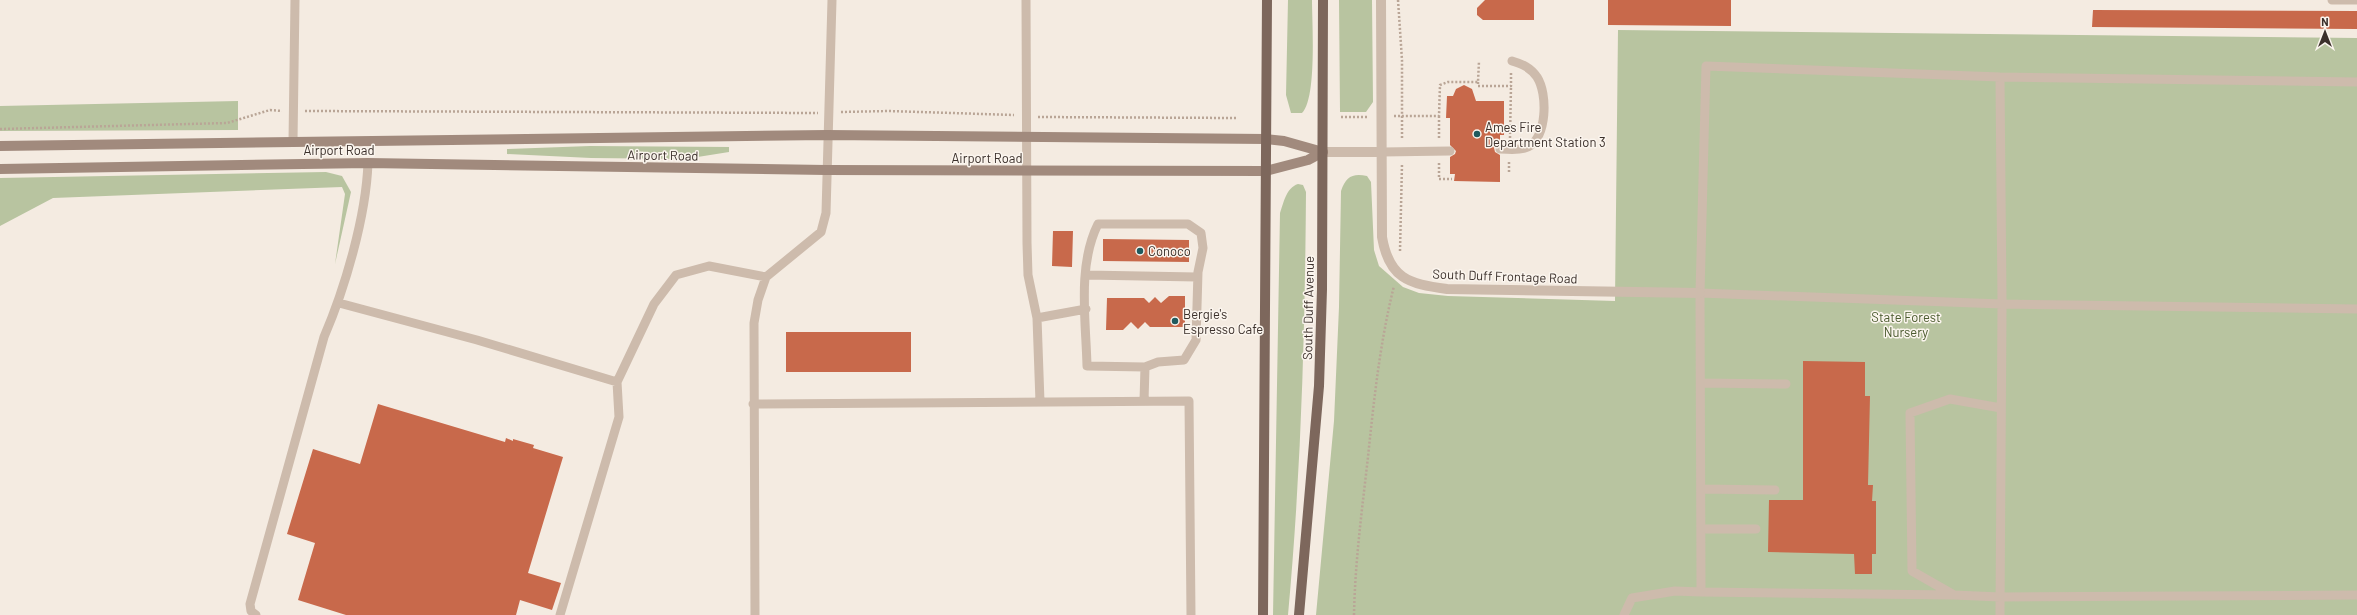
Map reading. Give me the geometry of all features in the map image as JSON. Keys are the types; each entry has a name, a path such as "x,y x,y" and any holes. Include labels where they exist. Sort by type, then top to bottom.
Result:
{"main road":[{"path":"1263,615 1267,0"},
{"name":"South Duff Avenue","path":"1299,615 1319,386 1322,289 1323,0"},
{"name":"Airport Road","path":"0,146 293,141 827,136 1266,139 1284,141 1323,152"},
{"name":"Airport Road","path":"0,169 368,163 826,170 1266,171 1308,160 1323,152"}],"street":[{"name":"South Duff Frontage Road","path":"1381,0 1382,237 1384,250 1388,261 1396,274 1414,284 1447,289 1700,293"},
{"name":"Airport Road","path":"1323,152 1382,152"}],"lane":[{"path":"293,141 295,0"},
{"path":"755,615 754,323 758,300 766,277 821,232 826,213 826,170 832,0"},
{"path":"1026,0 1026,171 1028,275 1037,318 1040,402"},
{"path":"2332,0 2357,0"},
{"path":"1505,149 1527,147 1538,139 1541,133 1544,105 1538,78 1525,65 1512,61"},
{"path":"1701,592 1700,293 1706,66 2000,77 2357,82"},
{"path":"2000,77 2002,304 2000,615"},
{"path":"1382,152 1450,151"},
{"path":"256,615 251,611 250,604 324,337 338,303 366,191 368,163"},
{"path":"1098,224 1188,224 1201,233 1203,248 1198,277 1196,340 1184,360 1158,362 1145,367 1087,366 1086,275 1092,237 1098,224"},
{"path":"560,615 619,417 617,382 654,304 676,275 709,266 766,277"},
{"path":"1086,275 1198,277"},
{"path":"1700,293 2002,304 2357,309"},
{"path":"338,303 477,340 617,382"},
{"path":"1037,318 1086,309"},
{"path":"1144,401 1145,367"},
{"path":"1701,383 1786,384"},
{"path":"1954,595 1912,571 1910,413 1950,399 2001,408"},
{"path":"754,404 1189,401 1191,615"},
{"path":"1701,489 1775,490"},
{"path":"1701,529 1756,529"},
{"path":"1624,615 1632,598 1675,591 2000,597 2357,595"}],"path":[{"path":"1398,0 1402,60 1403,152 1400,255"},
{"path":"1479,61 1478,86 1511,86"},
{"path":"1509,172 1505,149 1512,61"},
{"path":"1396,116 1439,116 1439,90 1443,83 1478,82"},
{"path":"0,129 227,122 262,112 277,111"},
{"path":"307,111 804,113"},
{"path":"854,112 1004,114"},
{"path":"1341,117 1372,117"},
{"path":"1046,118 1236,118"},
{"path":"1354,615 1359,534 1378,365 1383,328 1395,282"}],"green space":[{"path":"1288,0 1312,0 1312,77 1307,105 1302,113 1291,113 1286,95"},
{"path":"1339,0 1372,0 1373,102 1366,112 1340,112"},
{"name":"State Forest Nursery","path":"1618,30 2357,38 2357,615 1316,615 1334,421 1339,307 1341,191 1345,182 1350,177 1362,175 1367,176 1371,182 1374,250 1379,266 1403,287 1419,293 1448,296 1615,301"},
{"path":"238,101 238,130 0,131 0,106"},
{"path":"590,146 729,147 729,152 685,159 591,158 507,154 507,149"},
{"path":"326,172 342,176 351,192 335,264 345,194 342,187 53,198 0,226 0,178"},
{"path":"1298,184 1303,185 1306,192 1305,298 1296,509 1288,615 1273,615 1280,213 1288,192"}],"building":[{"path":"1485,0 1534,0 1534,20 1483,20 1477,15 1477,8"},
{"path":"1608,0 1731,0 1731,26 1608,25"},
{"path":"2093,10 2357,11 2357,29 2092,27"},
{"name":"Ames Fire Department Station 3","path":"1464,85 1472,89 1476,101 1504,101 1504,135 1500,135 1500,143 1494,148 1495,152 1500,155 1500,182 1454,181 1455,174 1450,174 1450,157 1455,154 1456,151 1450,145 1450,118 1446,118 1447,96 1453,96 1456,89"},
{"path":"1053,231 1073,231 1072,267 1052,266"},
{"path":"1103,239 1189,240 1189,262 1103,261"},
{"path":"1169,296 1185,296 1185,327 1150,327 1145,322 1138,329 1131,322 1123,330 1106,330 1107,298 1144,298 1149,303 1155,297 1161,303"},
{"path":"786,332 911,332 911,372 786,372"},
{"path":"1803,361 1865,362 1865,396 1870,396 1868,485 1873,485 1872,501 1876,501 1876,554 1872,554 1872,574 1855,574 1854,554 1768,552 1769,500 1803,500"},
{"path":"378,404 505,442 506,438 513,441 513,439 534,445 533,448 563,457 528,573 561,583 552,610 520,600 516,615 346,615 298,600 315,543 287,534 313,449 360,464"}],"place":[{"name":"Ames Fire Department Station 3","path":"1477,134"},
{"name":"Conoco","path":"1140,251"},
{"name":"Bergie's Espresso Cafe","path":"1175,321"}]}
